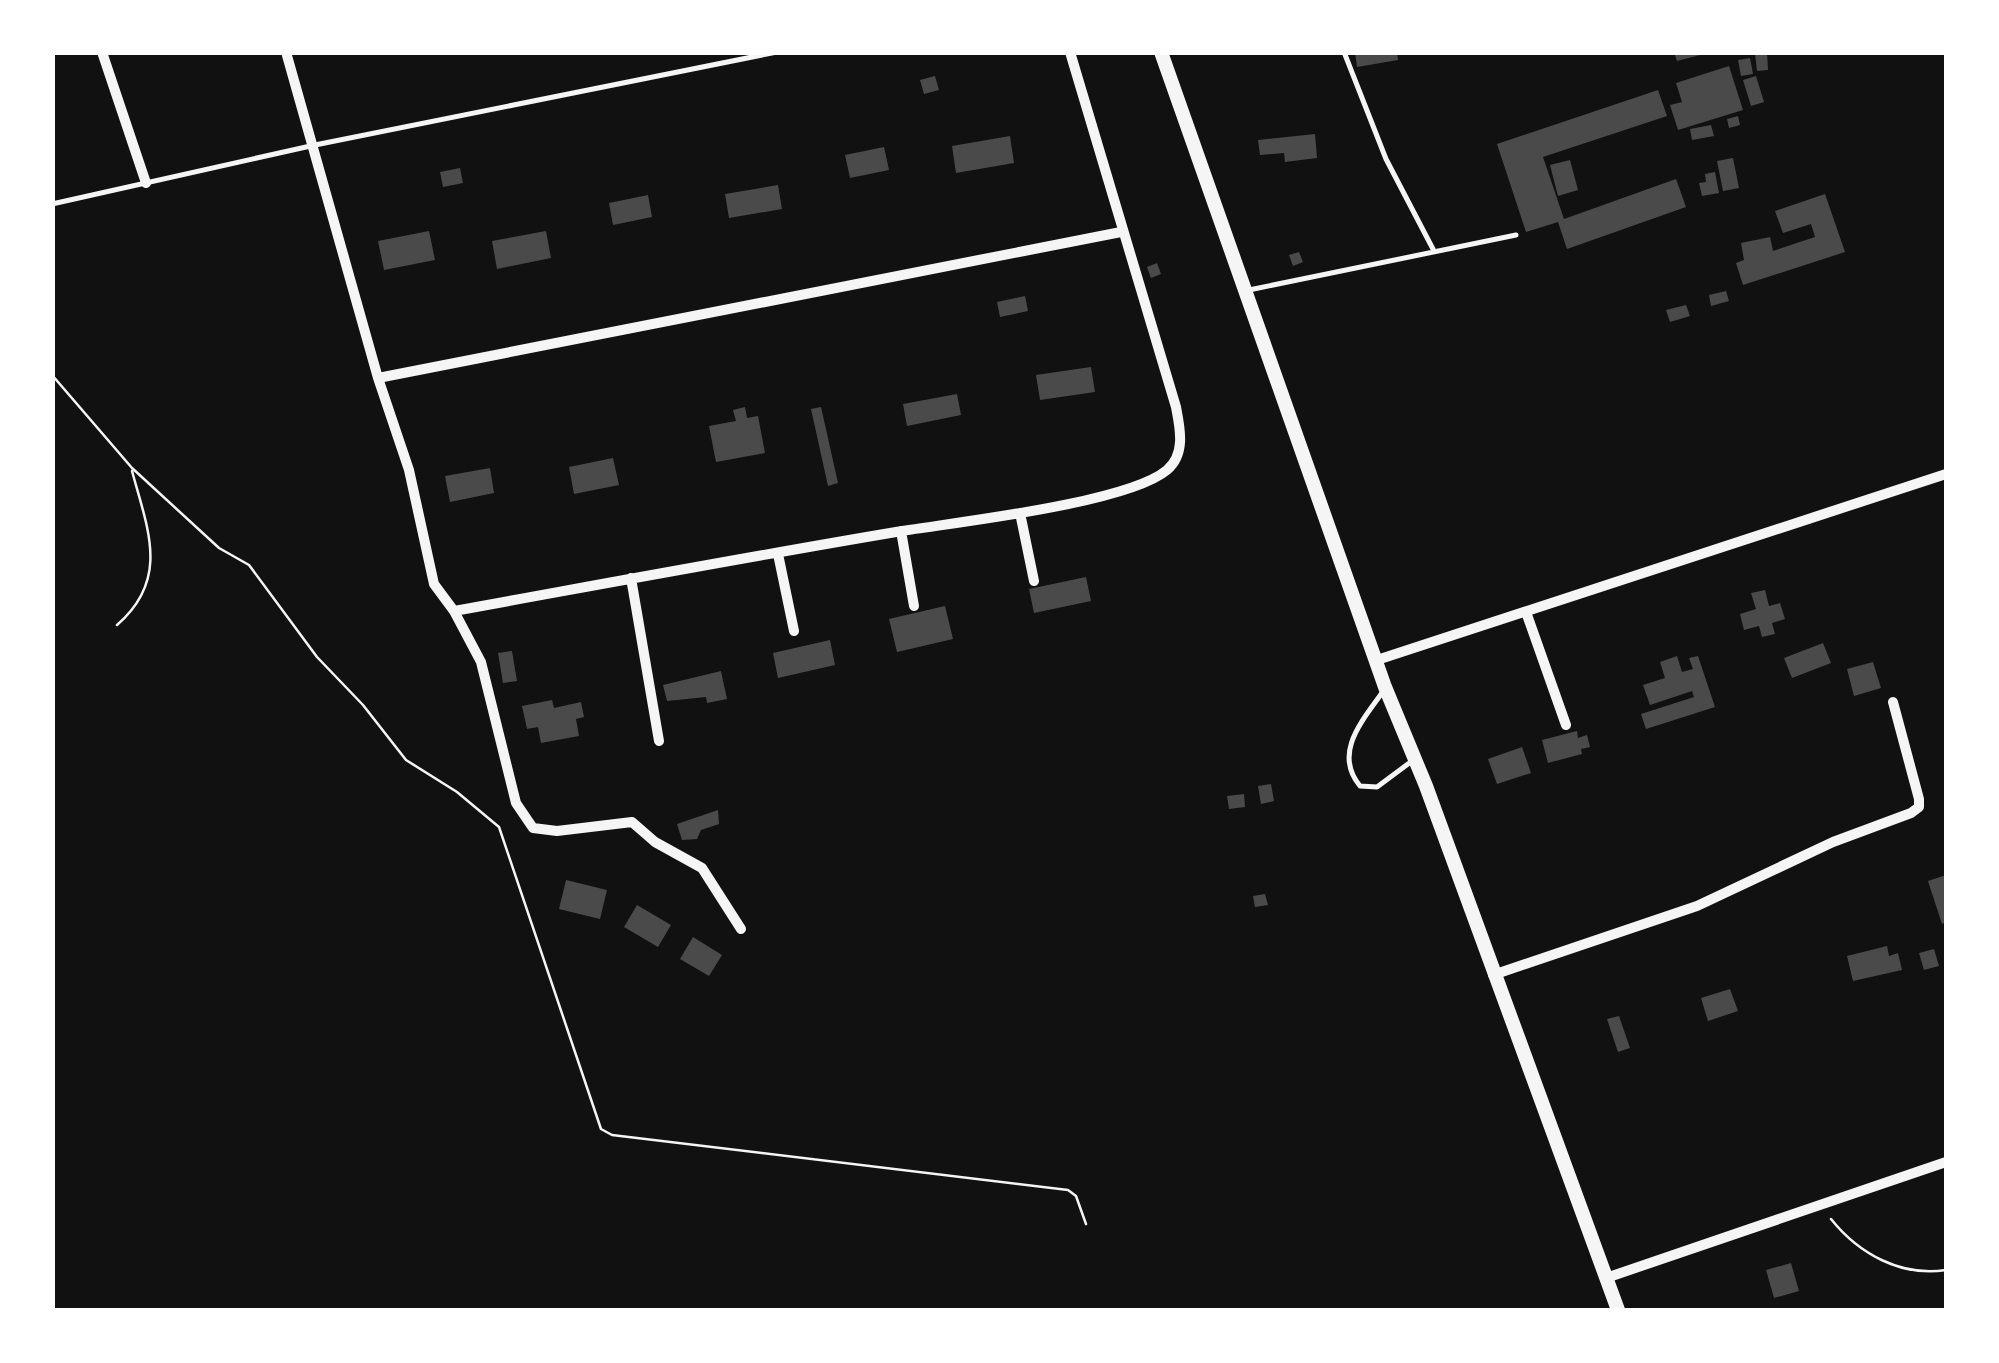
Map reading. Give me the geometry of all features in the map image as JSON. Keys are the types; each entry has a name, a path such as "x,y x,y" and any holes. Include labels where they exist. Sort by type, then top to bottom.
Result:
{"main road":[{"path":"1160,52 1385,688 1412,761 1426,786 1618,1310"}],"street":[{"path":"102,52 146,182"},
{"path":"286,52 378,378 409,470 434,584 482,662 516,803 533,828 557,831 632,822 654,842 702,868 740,929"},
{"path":"454,611 1020,513 1150,480 1177,456 1182,436 1176,406 1070,52"},
{"path":"378,378 1122,232"},
{"path":"1377,660 1946,474"},
{"path":"1020,513 1034,581"},
{"path":"901,531 914,606"},
{"path":"778,554 794,632"},
{"path":"631,578 659,741"},
{"path":"1526,612 1566,725"},
{"path":"1493,975 1697,906 1833,842 1911,813 1919,807 1919,799 1892,702"},
{"path":"1606,1278 1946,1162"}],"lane":[{"path":"52,204 315,144 777,52"},
{"path":"1344,52 1392,171 1434,251"},
{"path":"1245,290 1516,235"},
{"path":"1385,688 1354,734 1347,754 1350,773 1360,786 1378,787 1412,761"}],"path":[{"path":"52,375 132,468 219,548 248,565 318,657 364,705 406,760 457,792 499,828 601,1129 612,1135 759,1155 1068,1190 1076,1196 1086,1224"},
{"path":"117,625 132,612 152,576 146,521 132,468"},
{"path":"1822,1207 1853,1242 1891,1264 1915,1272 1946,1270"}],"building":[{"path":"1355,52 1397,52 1398,60 1357,67"},
{"path":"1674,52 1704,52 1704,54 1677,61"},
{"path":"1767,52 1768,70 1757,71 1755,53"},
{"path":"1750,58 1753,74 1741,76 1738,60"},
{"path":"1729,66 1743,110 1678,130 1670,105 1682,102 1676,83"},
{"path":"935,76 939,90 924,94 920,80"},
{"path":"1756,76 1764,102 1751,106 1743,80"},
{"path":"1658,90 1667,116 1543,157 1564,219 1676,179 1686,207 1567,249 1558,222 1526,232 1497,144"},
{"path":"1738,116 1740,125 1729,128 1727,119"},
{"path":"1711,125 1714,136 1692,140 1690,129"},
{"path":"1315,134 1317,158 1285,162 1284,153 1260,155 1258,140"},
{"path":"1010,136 1014,163 956,173 952,146"},
{"path":"884,147 889,170 850,178 845,155"},
{"path":"1733,158 1739,188 1723,191 1717,161"},
{"path":"1570,160 1578,190 1558,196 1550,165"},
{"path":"460,168 463,183 443,187 440,172"},
{"path":"1715,172 1719,193 1702,196 1699,183 1706,182 1705,174"},
{"path":"778,185 782,209 729,218 725,194"},
{"path":"1825,194 1845,252 1743,285 1736,263 1744,260 1741,243 1770,237 1773,251 1815,237 1811,224 1783,233 1775,211"},
{"path":"648,195 652,217 613,225 609,203"},
{"path":"429,231 435,260 384,270 378,241"},
{"path":"546,231 551,258 497,269 492,241"},
{"path":"1299,252 1303,262 1293,266 1289,255"},
{"path":"1157,263 1161,274 1151,278 1147,267"},
{"path":"1726,291 1729,301 1711,306 1709,295"},
{"path":"1025,296 1028,311 1000,317 997,302"},
{"path":"1686,305 1690,316 1670,322 1666,310"},
{"path":"1091,367 1095,392 1040,400 1036,375"},
{"path":"957,394 961,415 907,426 903,404"},
{"path":"745,407 747,418 758,416 765,453 716,462 709,426 736,421 733,410"},
{"path":"821,407 838,483 828,486 811,409"},
{"path":"613,458 619,485 574,494 569,467"},
{"path":"490,468 494,493 450,502 445,476"},
{"path":"1086,577 1091,601 1034,613 1029,589"},
{"path":"1765,590 1769,606 1780,603 1785,619 1772,623 1775,634 1762,637 1759,626 1744,630 1740,614 1756,609 1751,593"},
{"path":"945,606 953,639 897,652 889,619"},
{"path":"830,640 835,665 778,678 773,653"},
{"path":"1823,643 1831,663 1792,678 1784,658"},
{"path":"512,651 517,681 503,683 498,653"},
{"path":"1677,656 1682,672 1693,669 1689,658 1698,656 1715,707 1646,729 1641,714 1694,697 1692,691 1650,705 1643,685 1665,678 1660,662"},
{"path":"1873,662 1881,688 1854,696 1847,669"},
{"path":"721,671 727,699 707,703 706,697 667,701 663,685"},
{"path":"552,700 554,708 581,702 584,717 576,719 579,736 541,743 538,727 527,729 522,706"},
{"path":"1577,731 1578,738 1587,735 1590,747 1581,749 1582,754 1548,763 1542,740"},
{"path":"1522,747 1531,773 1497,784 1488,759"},
{"path":"1271,784 1274,801 1261,804 1258,786"},
{"path":"1244,794 1245,807 1229,809 1227,796"},
{"path":"718,810 719,824 701,830 697,839 682,840 677,824"},
{"path":"1946,875 1946,922 1942,924 1928,881"},
{"path":"566,880 607,890 600,919 559,909"},
{"path":"1265,894 1268,905 1255,907 1253,896"},
{"path":"637,905 671,925 658,947 624,927"},
{"path":"693,937 722,955 709,976 680,959"},
{"path":"1887,946 1889,956 1898,953 1902,970 1853,981 1847,956"},
{"path":"1934,949 1939,966 1924,970 1919,953"},
{"path":"1730,989 1738,1011 1708,1021 1701,998"},
{"path":"1619,1016 1630,1048 1618,1052 1607,1019"},
{"path":"1791,1263 1799,1291 1774,1298 1766,1270"}]}
